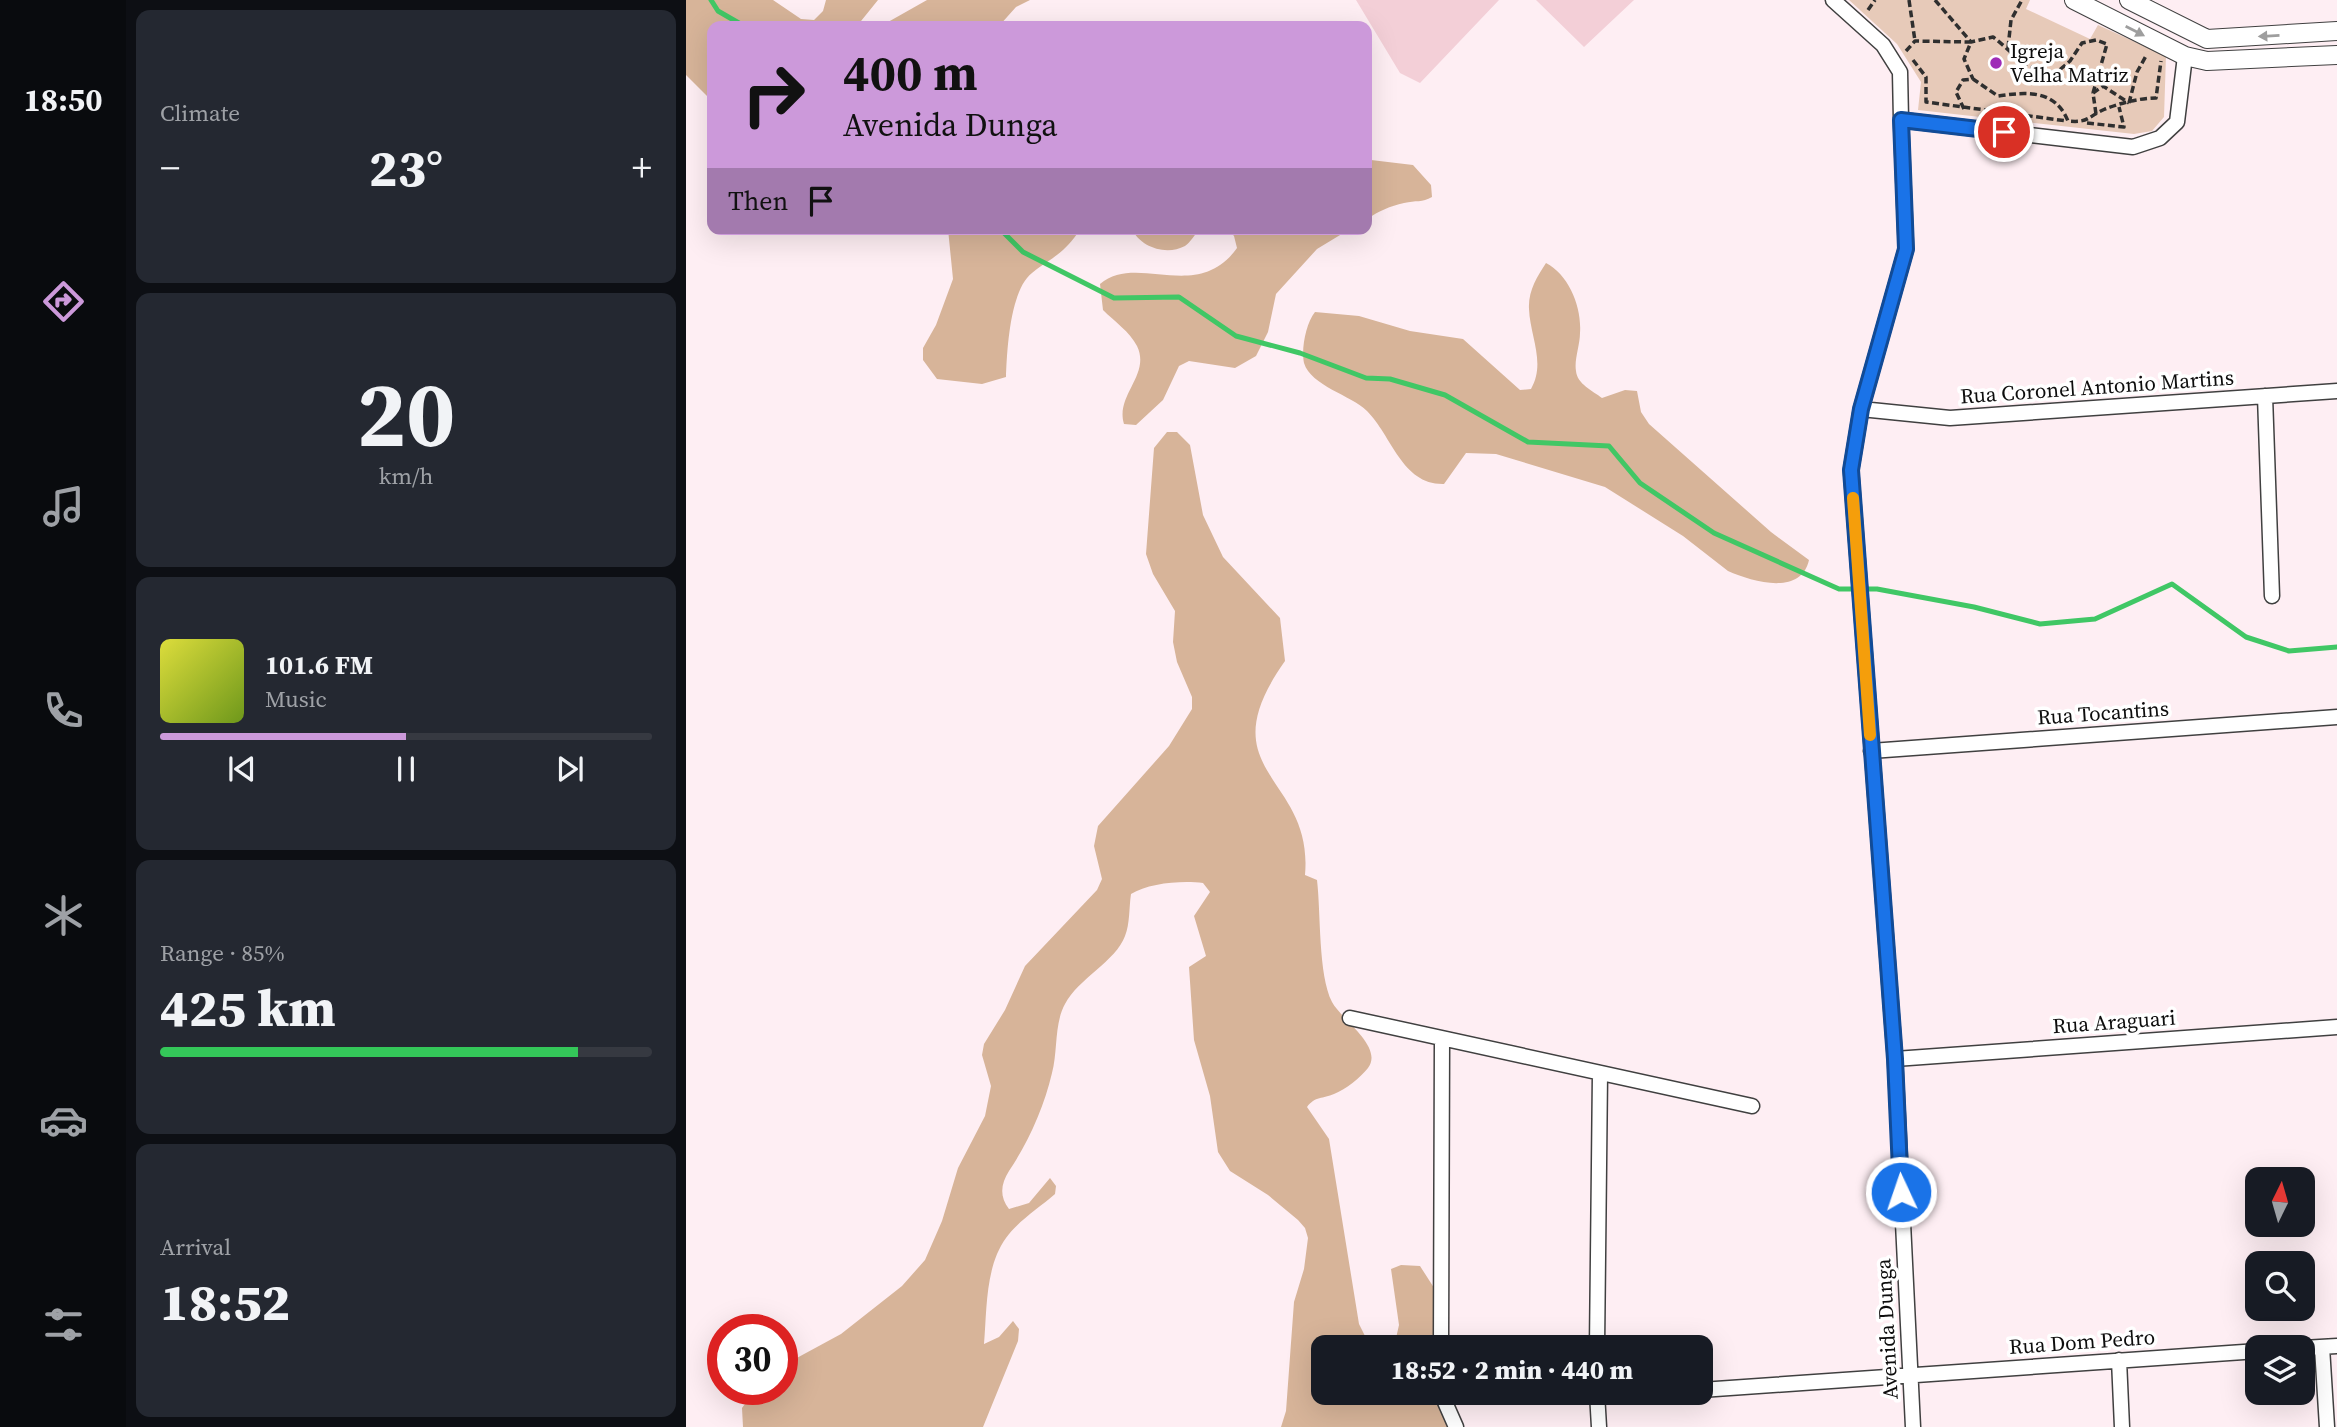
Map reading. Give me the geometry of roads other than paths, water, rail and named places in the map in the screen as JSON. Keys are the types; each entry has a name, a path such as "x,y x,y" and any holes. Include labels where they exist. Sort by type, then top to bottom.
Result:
{"street":[{"name":"Avenida Dunga","path":"1833,0 1883,45 1900,72 1906,249 1861,409 1851,470 1895,1059 1913,1427"},
{"path":"2074,0 2185,56 2207,61 2337,55"},
{"path":"2129,0 2207,39 2337,32"},
{"path":"2207,39 2207,61"},
{"path":"1901,120 2133,147 2160,138 2177,122 2185,56"},
{"name":"Rua Coronel Antonio Martins","path":"1861,409 1950,418 2337,391"},
{"path":"2265,396 2272,596"},
{"name":"Rua Tocantins","path":"1871,751 2337,717"},
{"path":"1350,1018 1752,1106"},
{"name":"Rua Araguari","path":"1895,1059 2337,1027"},
{"path":"1441,1335 1442,1039"},
{"path":"1597,1335 1600,1073"},
{"path":"2327,1427 2330,1347"},
{"name":"Rua Dom Pedro","path":"1713,1389 2245,1352"},
{"path":"2119,1360 2122,1427"},
{"path":"1446,1405 1456,1427"},
{"path":"1597,1405 1598,1427"}],"waterway":[{"path":"711,0 718,11 735,21"},
{"path":"1006,235 1023,252 1114,298 1179,297 1236,336 1300,353 1366,378 1390,379 1445,395 1528,442 1609,446 1640,483 1714,533 1839,589 1877,589 1974,607 2040,624 2095,619 2172,584 2246,637 2289,651 2337,647"}],"place":[{"name":"Igreja Velha Matriz","path":"1996,63"}]}
